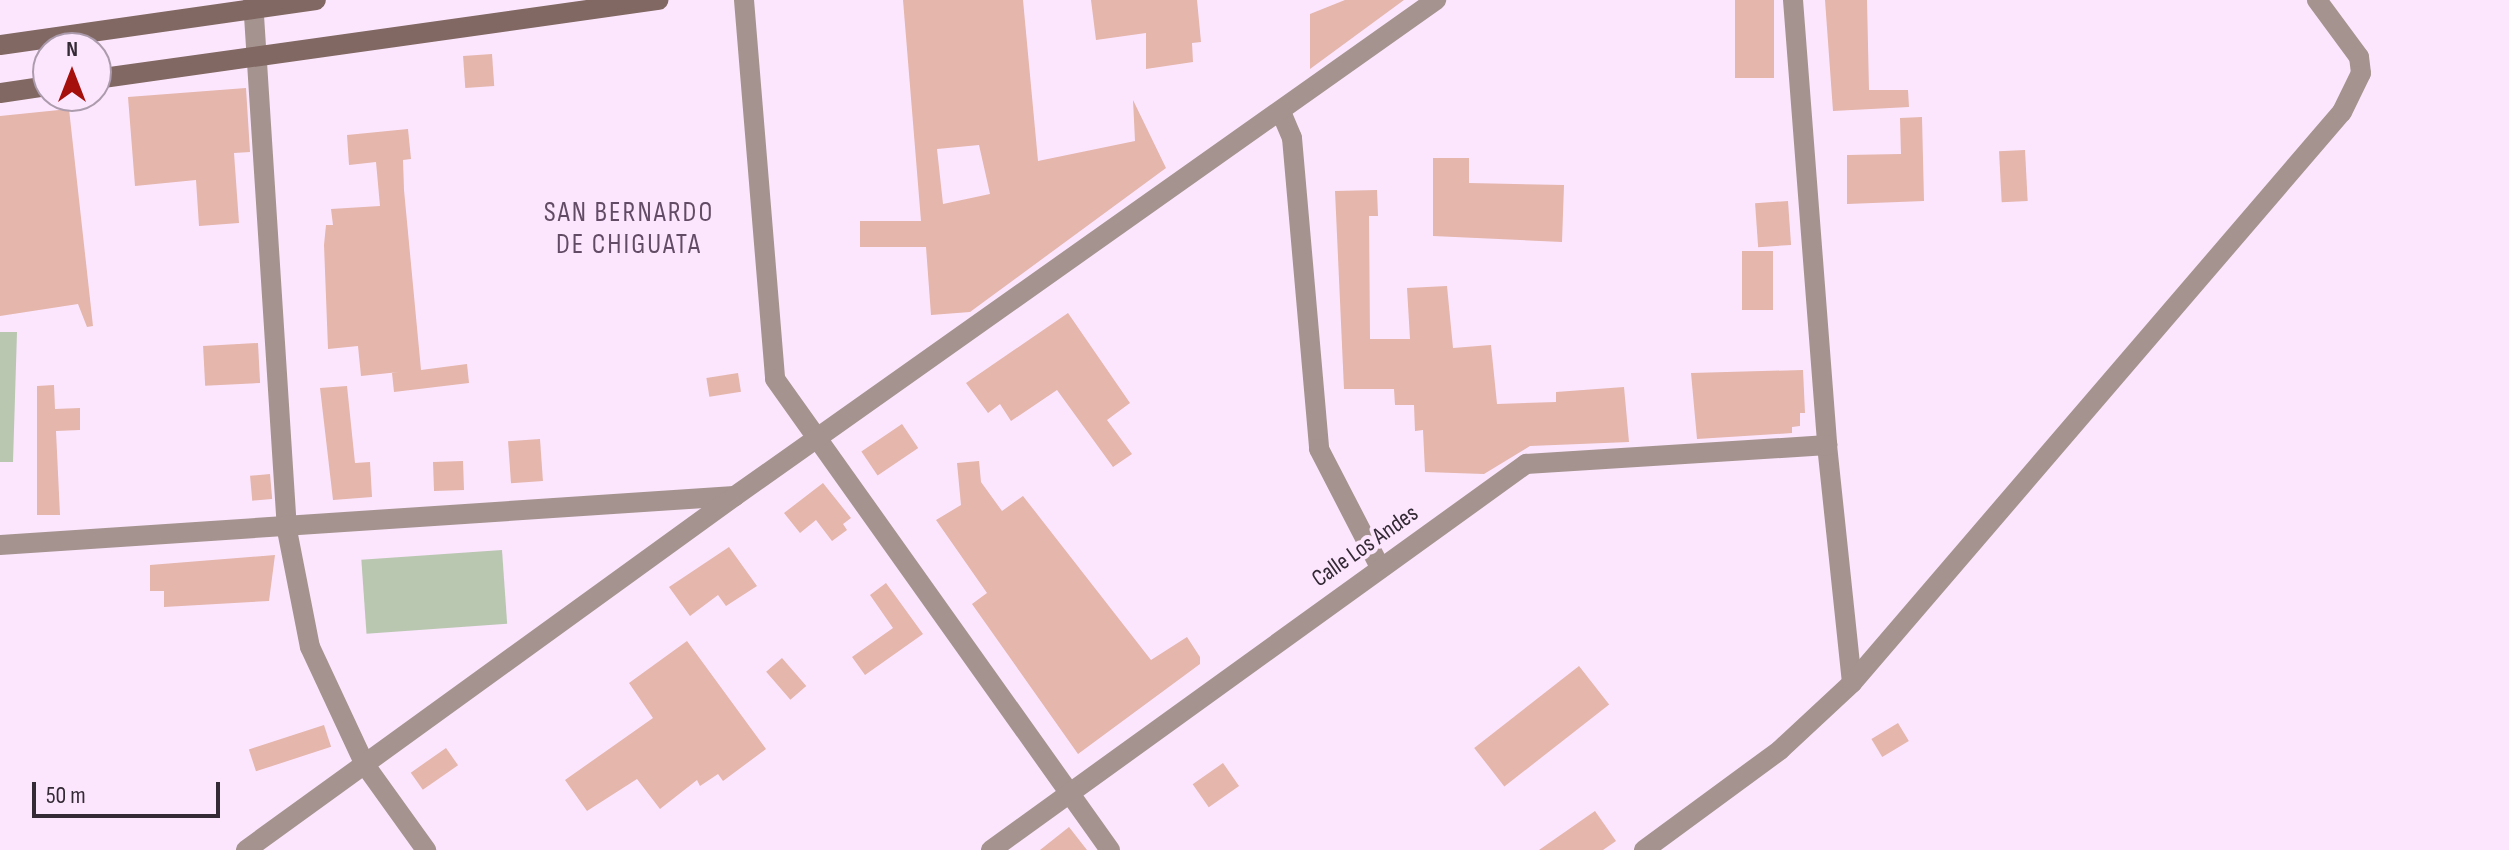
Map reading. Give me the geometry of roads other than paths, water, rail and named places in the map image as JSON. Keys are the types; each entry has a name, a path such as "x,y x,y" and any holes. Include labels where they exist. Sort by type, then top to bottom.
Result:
{"street":[{"path":"0,45 254,4 316,0"},
{"path":"112,77 658,0"},
{"path":"744,0 775,379 816,443 1110,850"},
{"path":"246,850 735,496 816,443 1436,0"},
{"path":"1793,0 1827,445 1852,683"},
{"path":"1644,850 1780,750 1852,683 2342,112 2361,73 2359,57 2317,0"},
{"path":"254,4 287,530 310,647 365,765 426,850"},
{"path":"0,93 32,88"},
{"path":"1281,112 1292,138 1319,449 1380,567"},
{"name":"Calle Los Andes","path":"991,850 1526,464 1827,445"},
{"path":"0,545 287,530 735,496"}],"district":[{"name":"SAN BERNARDO DE CHIGUATA","path":"629,229"}]}
